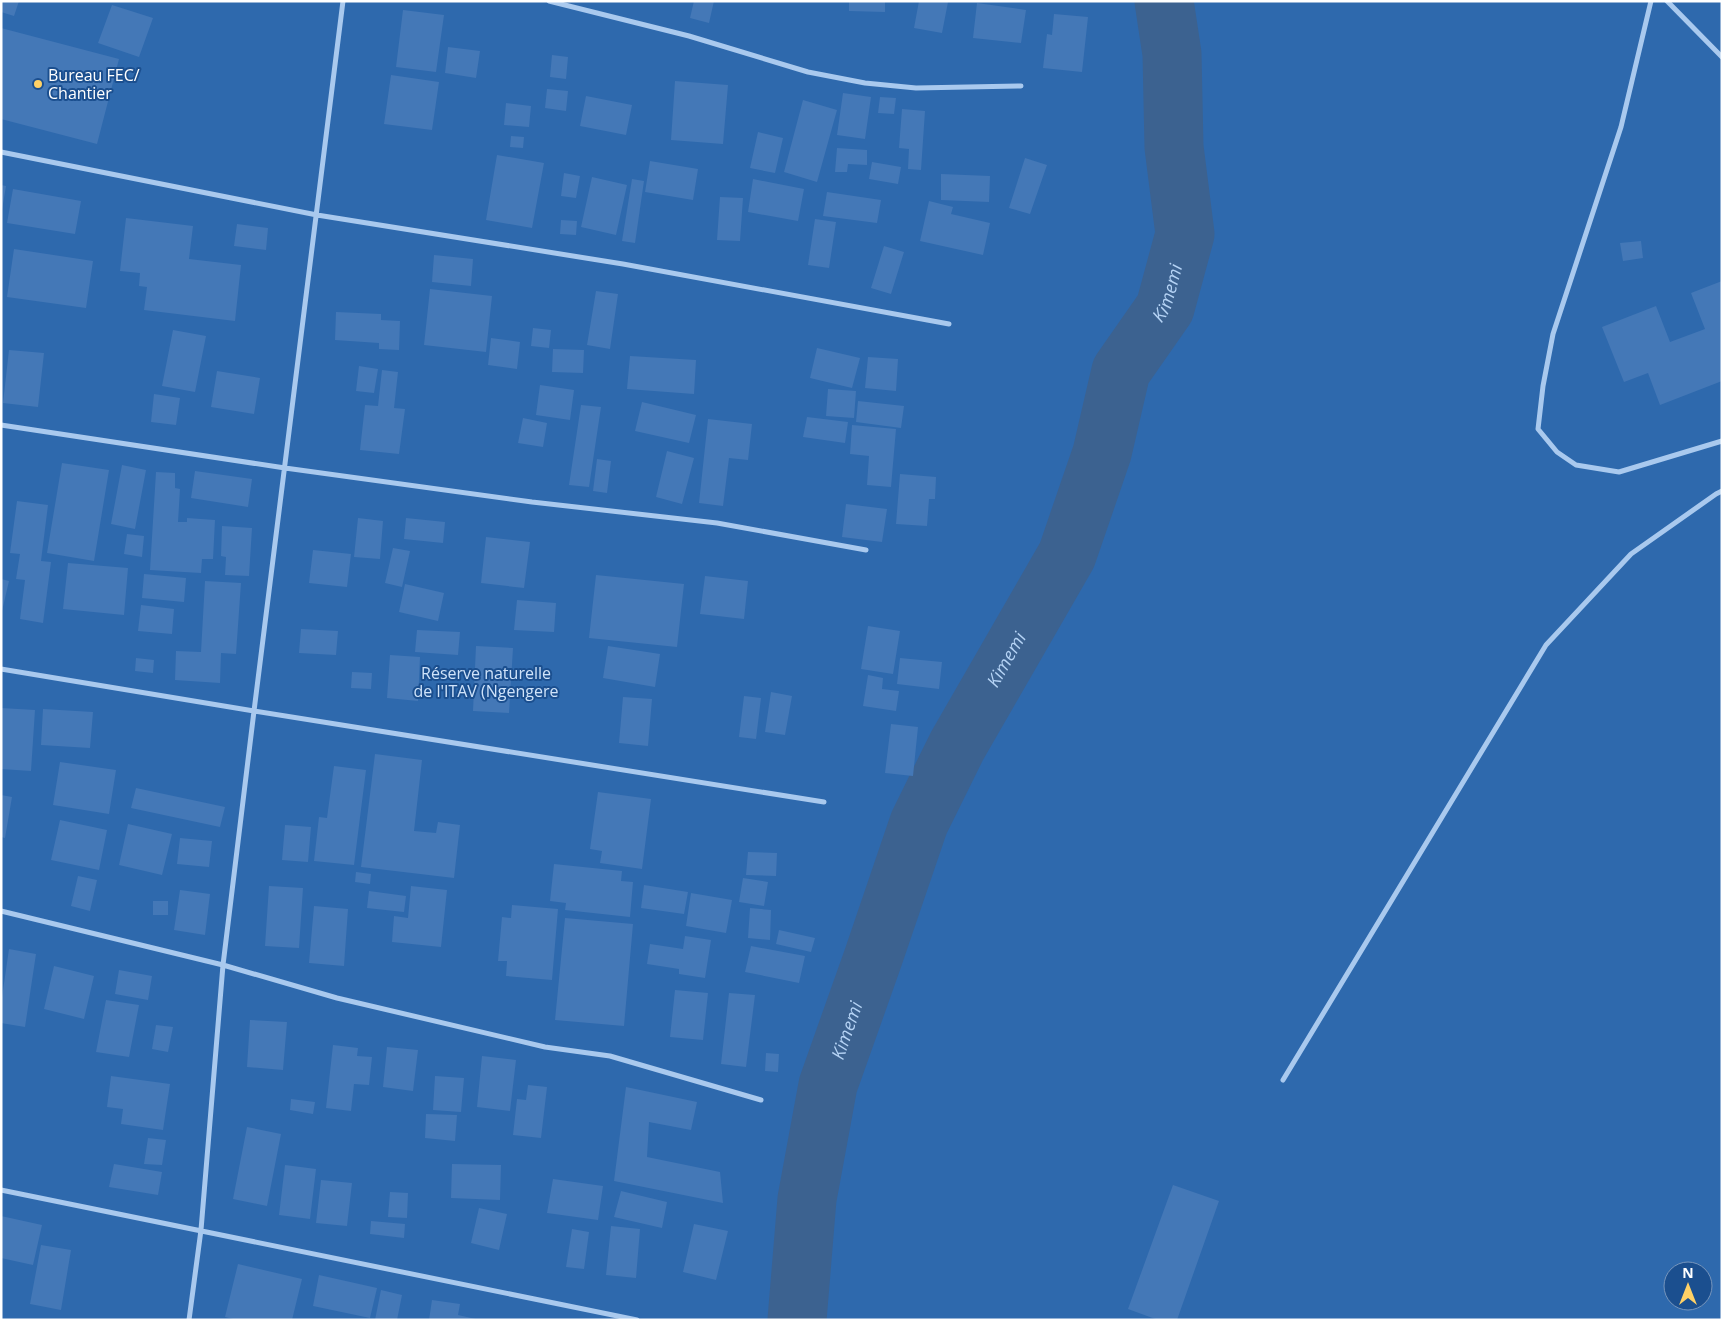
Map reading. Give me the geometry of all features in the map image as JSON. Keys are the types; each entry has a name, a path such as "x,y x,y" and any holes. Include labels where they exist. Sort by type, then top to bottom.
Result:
{"street":[{"path":"189,1320 201,1230 224,965 284,468 344,1"},
{"path":"549,1 689,36 808,72 856,82 916,88 1021,86"},
{"path":"1651,1 1620,127 1554,334 1543,386 1538,429 1557,452 1576,465 1619,472 1722,441"},
{"path":"1667,1 1722,58"},
{"path":"1,152 317,215 623,264 949,324"},
{"path":"1,425 284,468 532,502 717,523 866,550"},
{"path":"1283,1080 1546,645 1631,554 1722,491"},
{"path":"1,668 254,711 824,802"},
{"path":"1,911 224,965 347,1000 545,1046 610,1056 760,1100"},
{"path":"1,1190 637,1320"}],"green space":[{"name":"Réserve naturelle de l'ITAV (Ngengere","path":"1,1 1722,1 1722,1320 1,1320"}],"building":[{"path":"1,1 19,1 14,16 1,12"},
{"path":"694,1 714,1 709,23 690,18"},
{"path":"849,1 885,1 885,12 849,11"},
{"path":"919,1 948,2 942,33 914,28"},
{"path":"977,3 1026,10 1021,43 973,38"},
{"path":"112,5 153,18 139,57 98,43"},
{"path":"403,10 444,15 436,72 396,67"},
{"path":"1054,14 1088,17 1082,72 1043,68 1047,34 1052,35"},
{"path":"1,28 119,59 97,144 1,119"},
{"path":"448,47 480,51 476,78 445,73"},
{"path":"552,55 568,57 566,79 550,77"},
{"path":"391,75 439,82 432,130 384,124"},
{"path":"675,81 728,85 723,144 671,140"},
{"path":"547,89 568,91 566,111 545,108"},
{"path":"843,93 871,97 865,139 837,135"},
{"path":"586,96 632,105 626,135 580,126"},
{"path":"880,97 896,98 894,114 878,113"},
{"path":"803,100 837,110 817,182 784,172"},
{"path":"506,103 531,106 529,127 504,125"},
{"path":"902,109 925,111 921,170 908,169 909,149 899,148"},
{"path":"758,132 783,138 775,173 750,168"},
{"path":"511,136 524,137 523,148 510,147"},
{"path":"837,148 867,150 867,165 848,164 847,172 835,172"},
{"path":"497,155 544,163 532,228 486,220"},
{"path":"1025,158 1047,165 1030,214 1009,208"},
{"path":"650,161 698,169 693,200 645,192"},
{"path":"872,162 901,167 898,184 869,179"},
{"path":"564,173 580,176 576,198 561,196"},
{"path":"941,174 990,176 989,202 941,200"},
{"path":"592,177 627,185 616,235 581,227"},
{"path":"632,179 644,181 635,243 622,241"},
{"path":"753,179 804,189 798,221 748,212"},
{"path":"1,185 6,186 2,210 1,210"},
{"path":"13,189 81,201 75,234 7,223"},
{"path":"827,192 881,200 877,223 823,216"},
{"path":"720,197 743,198 740,241 717,240"},
{"path":"929,201 953,207 951,214 990,223 983,255 920,241"},
{"path":"126,218 193,226 189,259 241,265 235,321 144,310 147,287 139,286 140,273 120,271"},
{"path":"815,219 836,222 829,268 808,265"},
{"path":"561,220 577,221 576,235 560,234"},
{"path":"237,224 268,228 266,250 234,246"},
{"path":"1641,241 1643,258 1623,261 1620,243"},
{"path":"884,246 904,252 891,294 871,288"},
{"path":"14,249 93,261 86,308 7,297"},
{"path":"434,255 473,259 471,286 432,282"},
{"path":"1722,281 1722,381 1660,405 1648,373 1624,382 1602,327 1656,306 1670,342 1705,329 1691,293"},
{"path":"430,289 492,296 486,352 424,345"},
{"path":"596,291 618,294 610,349 587,345"},
{"path":"336,312 381,314 381,320 400,321 399,350 379,349 379,343 335,340"},
{"path":"533,328 551,330 549,348 531,346"},
{"path":"173,330 206,336 195,392 162,386"},
{"path":"491,338 520,342 517,369 488,365"},
{"path":"817,348 860,358 852,388 810,378"},
{"path":"553,349 584,350 583,373 552,372"},
{"path":"9,350 44,353 38,407 3,403"},
{"path":"630,356 696,360 694,394 627,389"},
{"path":"868,357 898,359 896,391 865,388"},
{"path":"359,366 378,369 374,393 356,391"},
{"path":"382,370 398,372 394,408 405,409 399,454 360,450 365,405 378,406"},
{"path":"217,371 260,378 254,414 211,407"},
{"path":"540,385 574,390 570,420 536,415"},
{"path":"828,389 856,391 854,418 826,416"},
{"path":"154,394 180,398 176,425 151,422"},
{"path":"858,401 904,406 901,428 856,422"},
{"path":"642,402 696,415 689,443 635,431"},
{"path":"581,405 601,407 589,487 569,485"},
{"path":"807,417 848,422 845,443 803,437"},
{"path":"523,418 547,423 543,447 518,443"},
{"path":"708,419 752,424 748,460 729,458 723,506 699,503"},
{"path":"852,425 896,429 891,487 867,485 869,456 850,454"},
{"path":"667,451 694,458 682,504 656,497"},
{"path":"597,459 611,461 607,493 593,491"},
{"path":"62,463 109,470 94,561 47,553"},
{"path":"122,465 146,470 135,529 111,524"},
{"path":"195,471 252,479 248,507 191,498"},
{"path":"156,472 175,473 175,488 180,489 178,522 187,522 187,518 215,520 213,559 202,559 201,573 150,570"},
{"path":"900,474 936,477 935,499 929,499 927,526 896,524"},
{"path":"17,501 48,505 41,561 51,562 43,623 20,619 25,580 16,579 20,554 10,553"},
{"path":"846,504 887,509 882,542 842,537"},
{"path":"358,518 383,521 380,559 354,557"},
{"path":"406,518 445,522 443,543 404,539"},
{"path":"222,526 252,528 249,576 225,575 226,557 221,556"},
{"path":"127,534 144,536 142,557 124,554"},
{"path":"486,537 530,542 524,588 481,583"},
{"path":"393,548 410,551 402,587 385,583"},
{"path":"313,550 351,554 347,587 309,583"},
{"path":"68,563 128,568 124,615 63,609"},
{"path":"144,574 186,578 184,602 142,598"},
{"path":"596,575 684,584 677,647 589,638"},
{"path":"705,576 748,581 744,619 700,614"},
{"path":"1,579 9,581 2,611 1,611"},
{"path":"205,581 241,583 236,654 221,653 220,683 175,680 176,651 201,652"},
{"path":"405,584 444,593 438,621 399,612"},
{"path":"517,600 556,603 554,632 514,630"},
{"path":"141,605 174,609 172,634 138,631"},
{"path":"868,626 900,631 893,674 861,669"},
{"path":"301,629 338,631 336,655 299,653"},
{"path":"417,630 460,632 458,655 415,652"},
{"path":"476,646 513,648 509,713 473,711"},
{"path":"608,646 660,654 655,687 603,678"},
{"path":"390,655 420,657 418,701 387,698"},
{"path":"136,658 154,660 153,673 135,671"},
{"path":"900,658 942,662 939,689 897,684"},
{"path":"352,672 372,673 371,689 351,688"},
{"path":"868,675 883,678 882,689 899,691 896,711 863,706"},
{"path":"771,692 792,696 785,735 765,732"},
{"path":"744,696 761,698 756,739 739,737"},
{"path":"623,697 652,699 648,746 619,743"},
{"path":"1,708 35,710 31,771 1,769"},
{"path":"43,709 93,712 90,748 41,745"},
{"path":"891,724 918,727 913,776 885,773"},
{"path":"375,754 422,760 414,831 436,833 438,822 460,825 454,878 361,867"},
{"path":"60,762 116,770 109,814 53,805"},
{"path":"334,766 366,770 354,865 314,861 319,817 327,818"},
{"path":"136,788 225,807 220,827 131,808"},
{"path":"598,792 651,799 642,869 600,863 602,851 590,849"},
{"path":"1,795 12,797 5,838 1,837"},
{"path":"60,820 107,830 99,870 51,860"},
{"path":"128,824 172,834 162,875 119,865"},
{"path":"285,825 311,827 308,862 282,860"},
{"path":"180,838 212,841 209,867 177,864"},
{"path":"748,852 777,853 776,876 746,875"},
{"path":"554,864 622,871 621,881 633,882 630,917 565,910 566,903 550,901"},
{"path":"356,872 371,874 370,884 355,882"},
{"path":"78,876 97,880 90,911 71,906"},
{"path":"743,878 768,882 764,906 739,902"},
{"path":"644,885 688,892 684,914 641,908"},
{"path":"269,886 303,888 299,948 265,946"},
{"path":"411,886 447,890 441,947 392,942 394,916 408,918"},
{"path":"180,890 210,894 205,935 174,930"},
{"path":"369,891 406,896 404,912 367,908"},
{"path":"691,893 732,900 726,933 686,926"},
{"path":"153,901 168,901 168,915 153,915"},
{"path":"512,905 558,909 552,980 506,976 507,961 498,961 502,917 511,918"},
{"path":"314,906 348,909 344,966 309,963"},
{"path":"750,908 771,910 770,940 748,938"},
{"path":"565,918 633,924 624,1026 555,1020"},
{"path":"779,930 815,938 811,952 776,944"},
{"path":"685,936 711,940 705,978 679,974 679,969 647,964 650,944 683,949"},
{"path":"751,946 805,956 799,983 745,972"},
{"path":"9,949 36,954 25,1027 1,1023 1,1004"},
{"path":"54,966 94,976 84,1019 44,1009"},
{"path":"119,970 152,976 148,1000 115,994"},
{"path":"675,990 708,993 703,1040 670,1037"},
{"path":"729,993 755,995 746,1067 721,1064"},
{"path":"106,1000 139,1005 129,1057 96,1052"},
{"path":"250,1020 287,1022 283,1070 247,1067"},
{"path":"156,1025 173,1027 168,1052 152,1049"},
{"path":"333,1045 358,1048 357,1056 372,1057 369,1085 354,1084 351,1111 326,1108"},
{"path":"387,1047 418,1050 413,1091 383,1087"},
{"path":"766,1053 779,1054 778,1072 765,1071"},
{"path":"482,1056 516,1060 510,1111 477,1107"},
{"path":"111,1076 170,1084 163,1130 121,1124 123,1109 107,1107"},
{"path":"435,1076 464,1078 461,1112 433,1110"},
{"path":"528,1085 547,1087 541,1138 513,1135 517,1099 526,1100"},
{"path":"626,1087 697,1102 691,1130 649,1122 647,1157 720,1172 723,1203 614,1181"},
{"path":"291,1099 315,1102 313,1114 290,1110"},
{"path":"426,1114 457,1115 455,1141 425,1138"},
{"path":"247,1127 281,1134 267,1206 233,1199"},
{"path":"148,1138 166,1140 162,1165 144,1164"},
{"path":"114,1164 162,1172 158,1195 109,1187"},
{"path":"452,1164 501,1165 500,1200 451,1198"},
{"path":"285,1165 316,1169 310,1219 279,1215"},
{"path":"553,1179 603,1186 598,1220 547,1213"},
{"path":"321,1180 352,1183 347,1226 316,1223"},
{"path":"1173,1185 1219,1201 1177,1320 1158,1320 1128,1309"},
{"path":"621,1191 667,1202 662,1228 614,1217"},
{"path":"390,1192 408,1193 407,1218 388,1217"},
{"path":"479,1208 507,1214 499,1250 471,1243"},
{"path":"1,1216 42,1225 33,1265 1,1258"},
{"path":"371,1221 405,1224 404,1238 370,1234"},
{"path":"694,1224 728,1231 716,1280 683,1272"},
{"path":"611,1226 640,1229 636,1278 606,1275"},
{"path":"572,1229 589,1232 584,1269 566,1267"},
{"path":"41,1245 71,1250 61,1310 30,1304"},
{"path":"238,1264 302,1279 292,1320 237,1320 225,1317"},
{"path":"319,1275 377,1288 370,1318 313,1306"},
{"path":"381,1290 402,1295 397,1320 375,1320"},
{"path":"432,1300 460,1304 458,1315 480,1320 429,1320"}],"waterway":[{"name":"Kimemi","path":"797,1320 807,1199 828,1085 919,823 957,746 1067,555 1102,453 1121,371 1165,308 1185,234 1174,147 1172,54 1164,1"}],"place":[{"name":"Bureau FEC/ Chantier","path":"38,84"}]}
